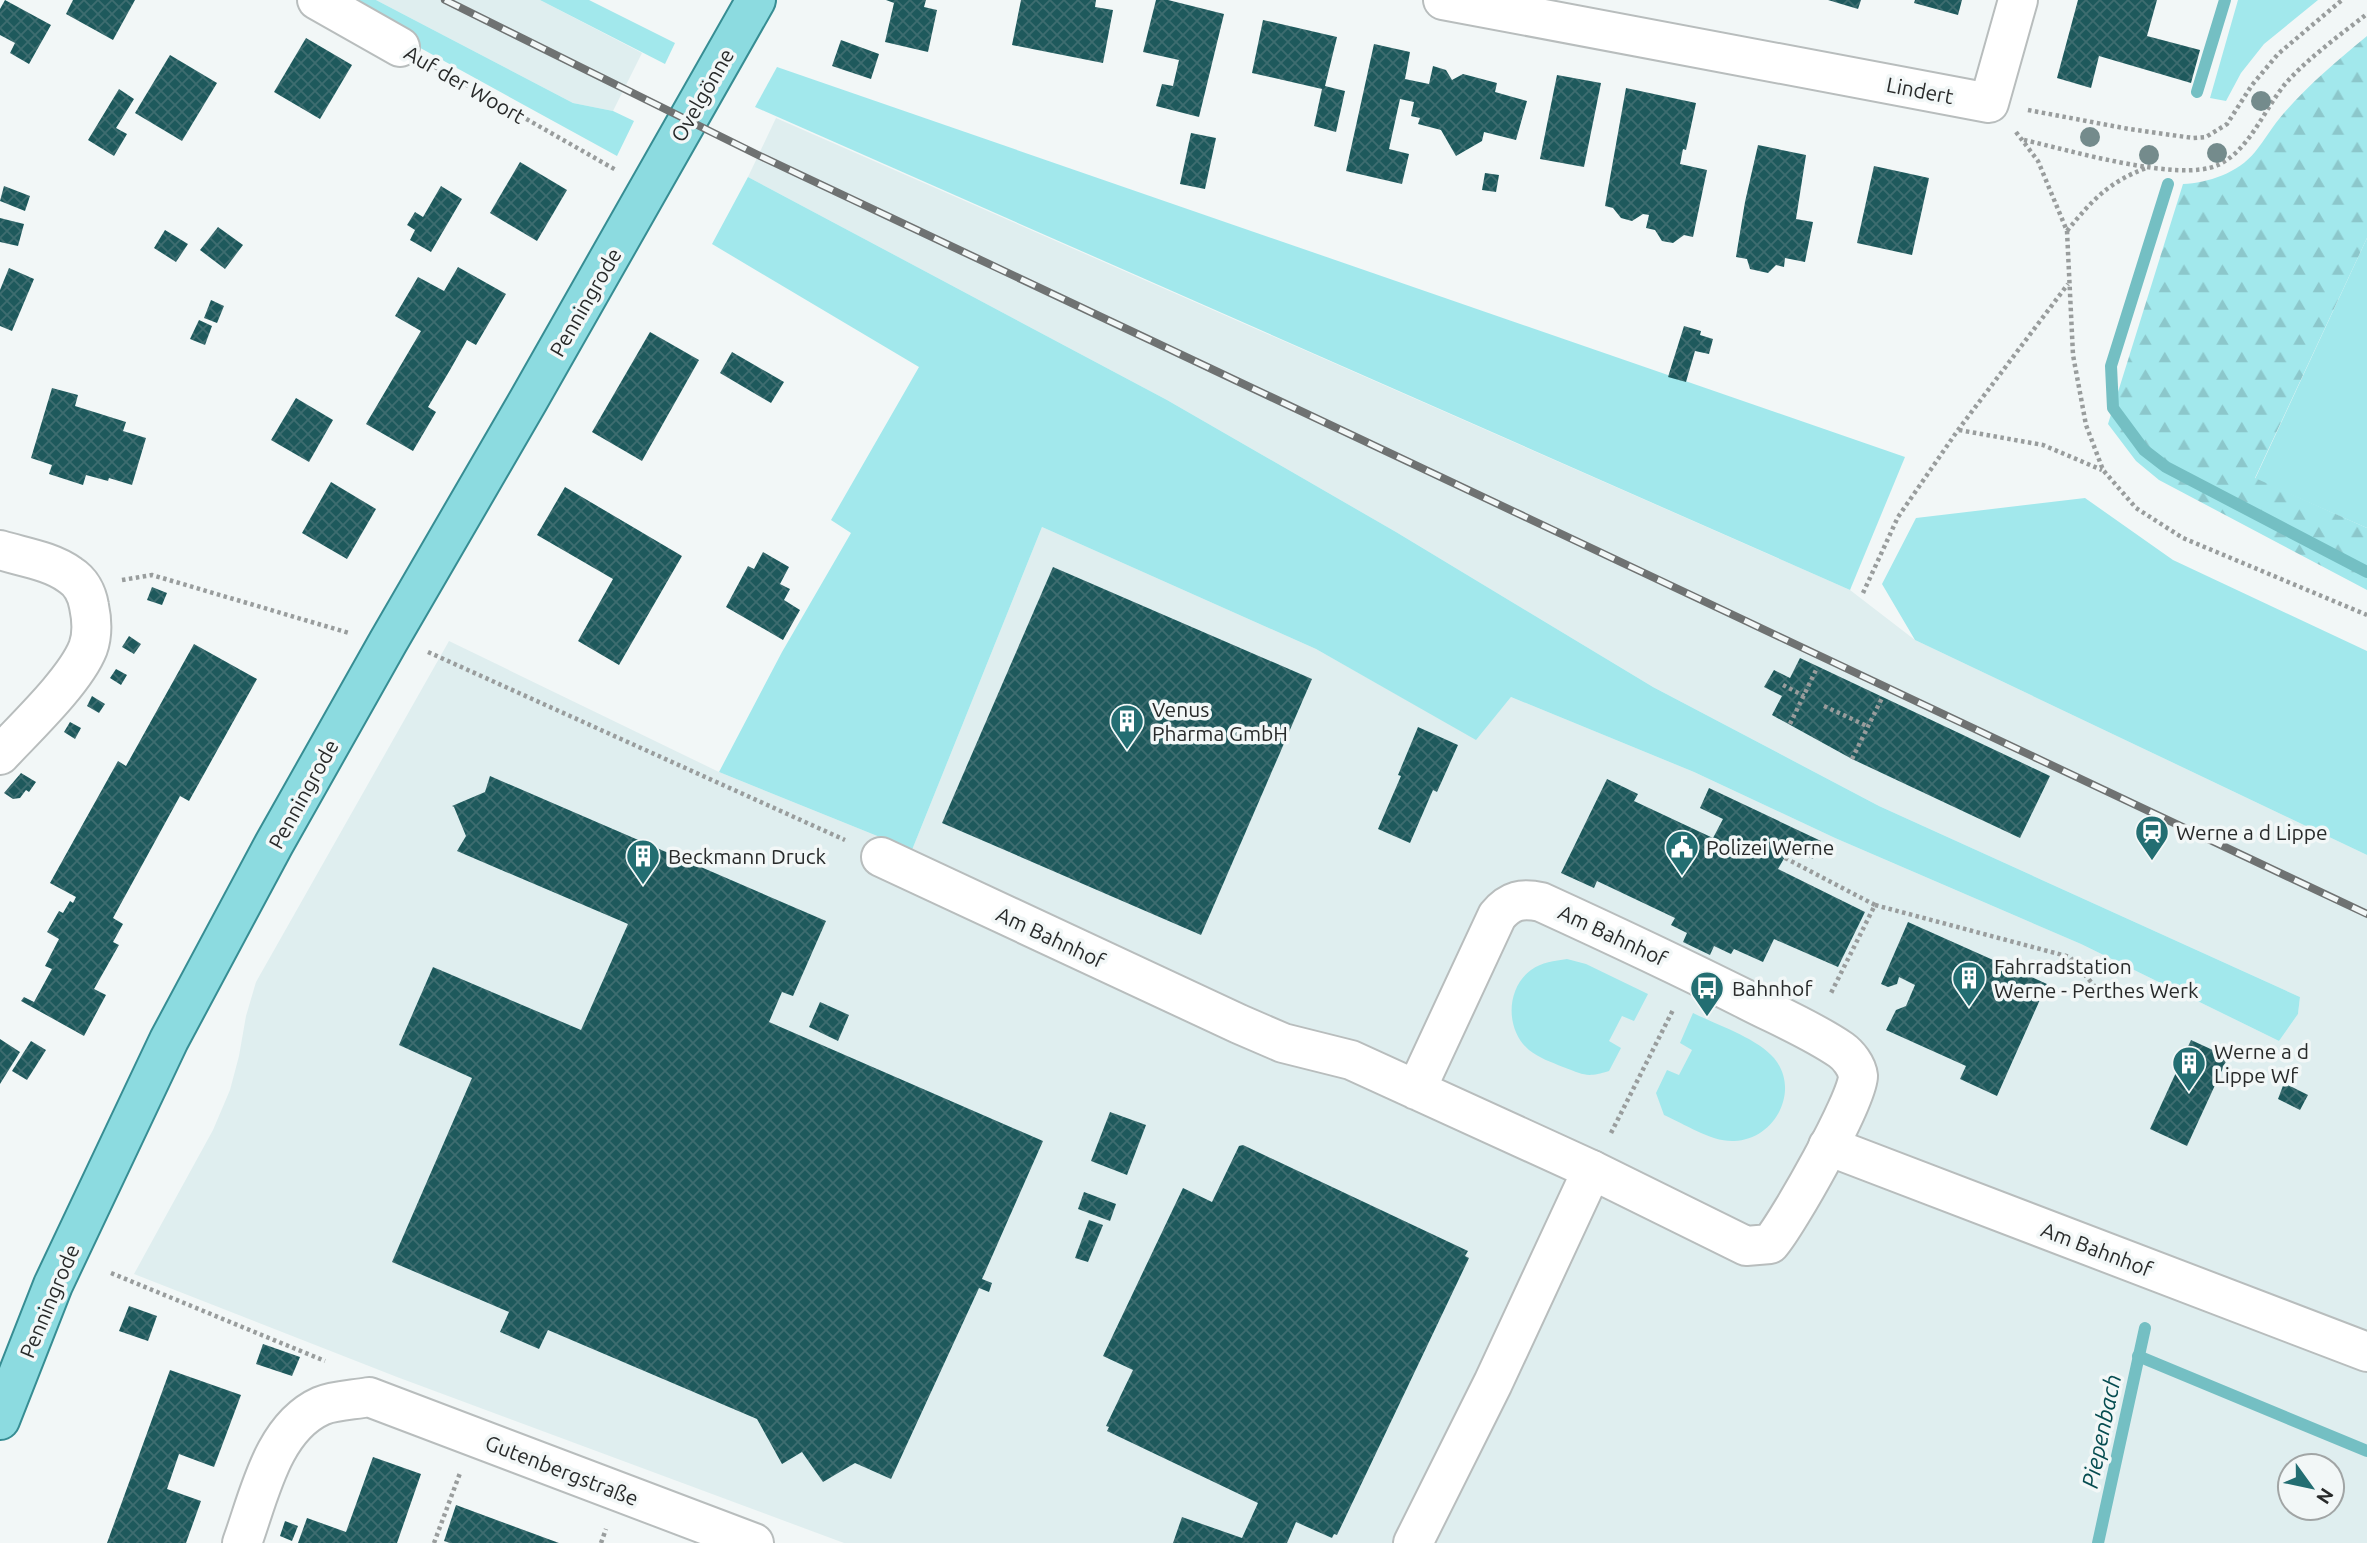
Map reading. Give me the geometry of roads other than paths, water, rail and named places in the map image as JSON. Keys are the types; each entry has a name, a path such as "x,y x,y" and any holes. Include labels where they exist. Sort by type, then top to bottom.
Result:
{"main road":[{"name":"Ovelgönne","path":"648,190 756,0"},
{"name":"Penningrode","path":"0,1420 53,1285 145,1088 275,844 372,639 648,190"}],"street":[{"name":"Auf der Woort","path":"317,0 400,47"},
{"name":"Lindert","path":"1443,0 1488,4 1989,103 2018,0"},
{"path":"0,550 60,569 73,577 83,587 90,608 92,632 89,647 79,667 0,755"},
{"name":"Am Bahnhof","path":"881,857 1239,1024 1283,1043 1351,1060 1416,1090 1592,1170 1746,1246 1761,1247 1770,1244 1781,1232 1828,1146 1853,1094 1858,1076 1853,1062 1843,1051 1811,1032 1692,971 1541,902 1528,899 1506,905 1497,916 1416,1090"},
{"name":"Am Bahnhof","path":"1828,1146 2367,1352"},
{"path":"1413,1543 1493,1384 1592,1170"},
{"name":"Gutenbergstraße","path":"242,1543 275,1450 293,1426 321,1406 369,1397 754,1543"}],"waterway":[{"path":"2197,92 2225,0"},
{"path":"2168,184 2111,366 2113,408 2144,450 2166,467 2367,572"},
{"name":"Piepenbach","path":"2098,1543 2145,1328"},
{"path":"2138,1356 2367,1451"}],"railway":[{"path":"445,0 758,155 2367,914"}],"place":[{"name":"Venus Pharma GmbH","path":"1127,751"},
{"name":"Werne a d Lippe","path":"2152,862"},
{"name":"Polizei Werne","path":"1682,877"},
{"name":"Beckmann Druck","path":"643,886"},
{"name":"Fahrradstation Werne - Perthes Werk","path":"1969,1008"},
{"name":"Bahnhof","path":"1707,1018"},
{"name":"Werne a d Lippe Wf","path":"2189,1093"}]}
